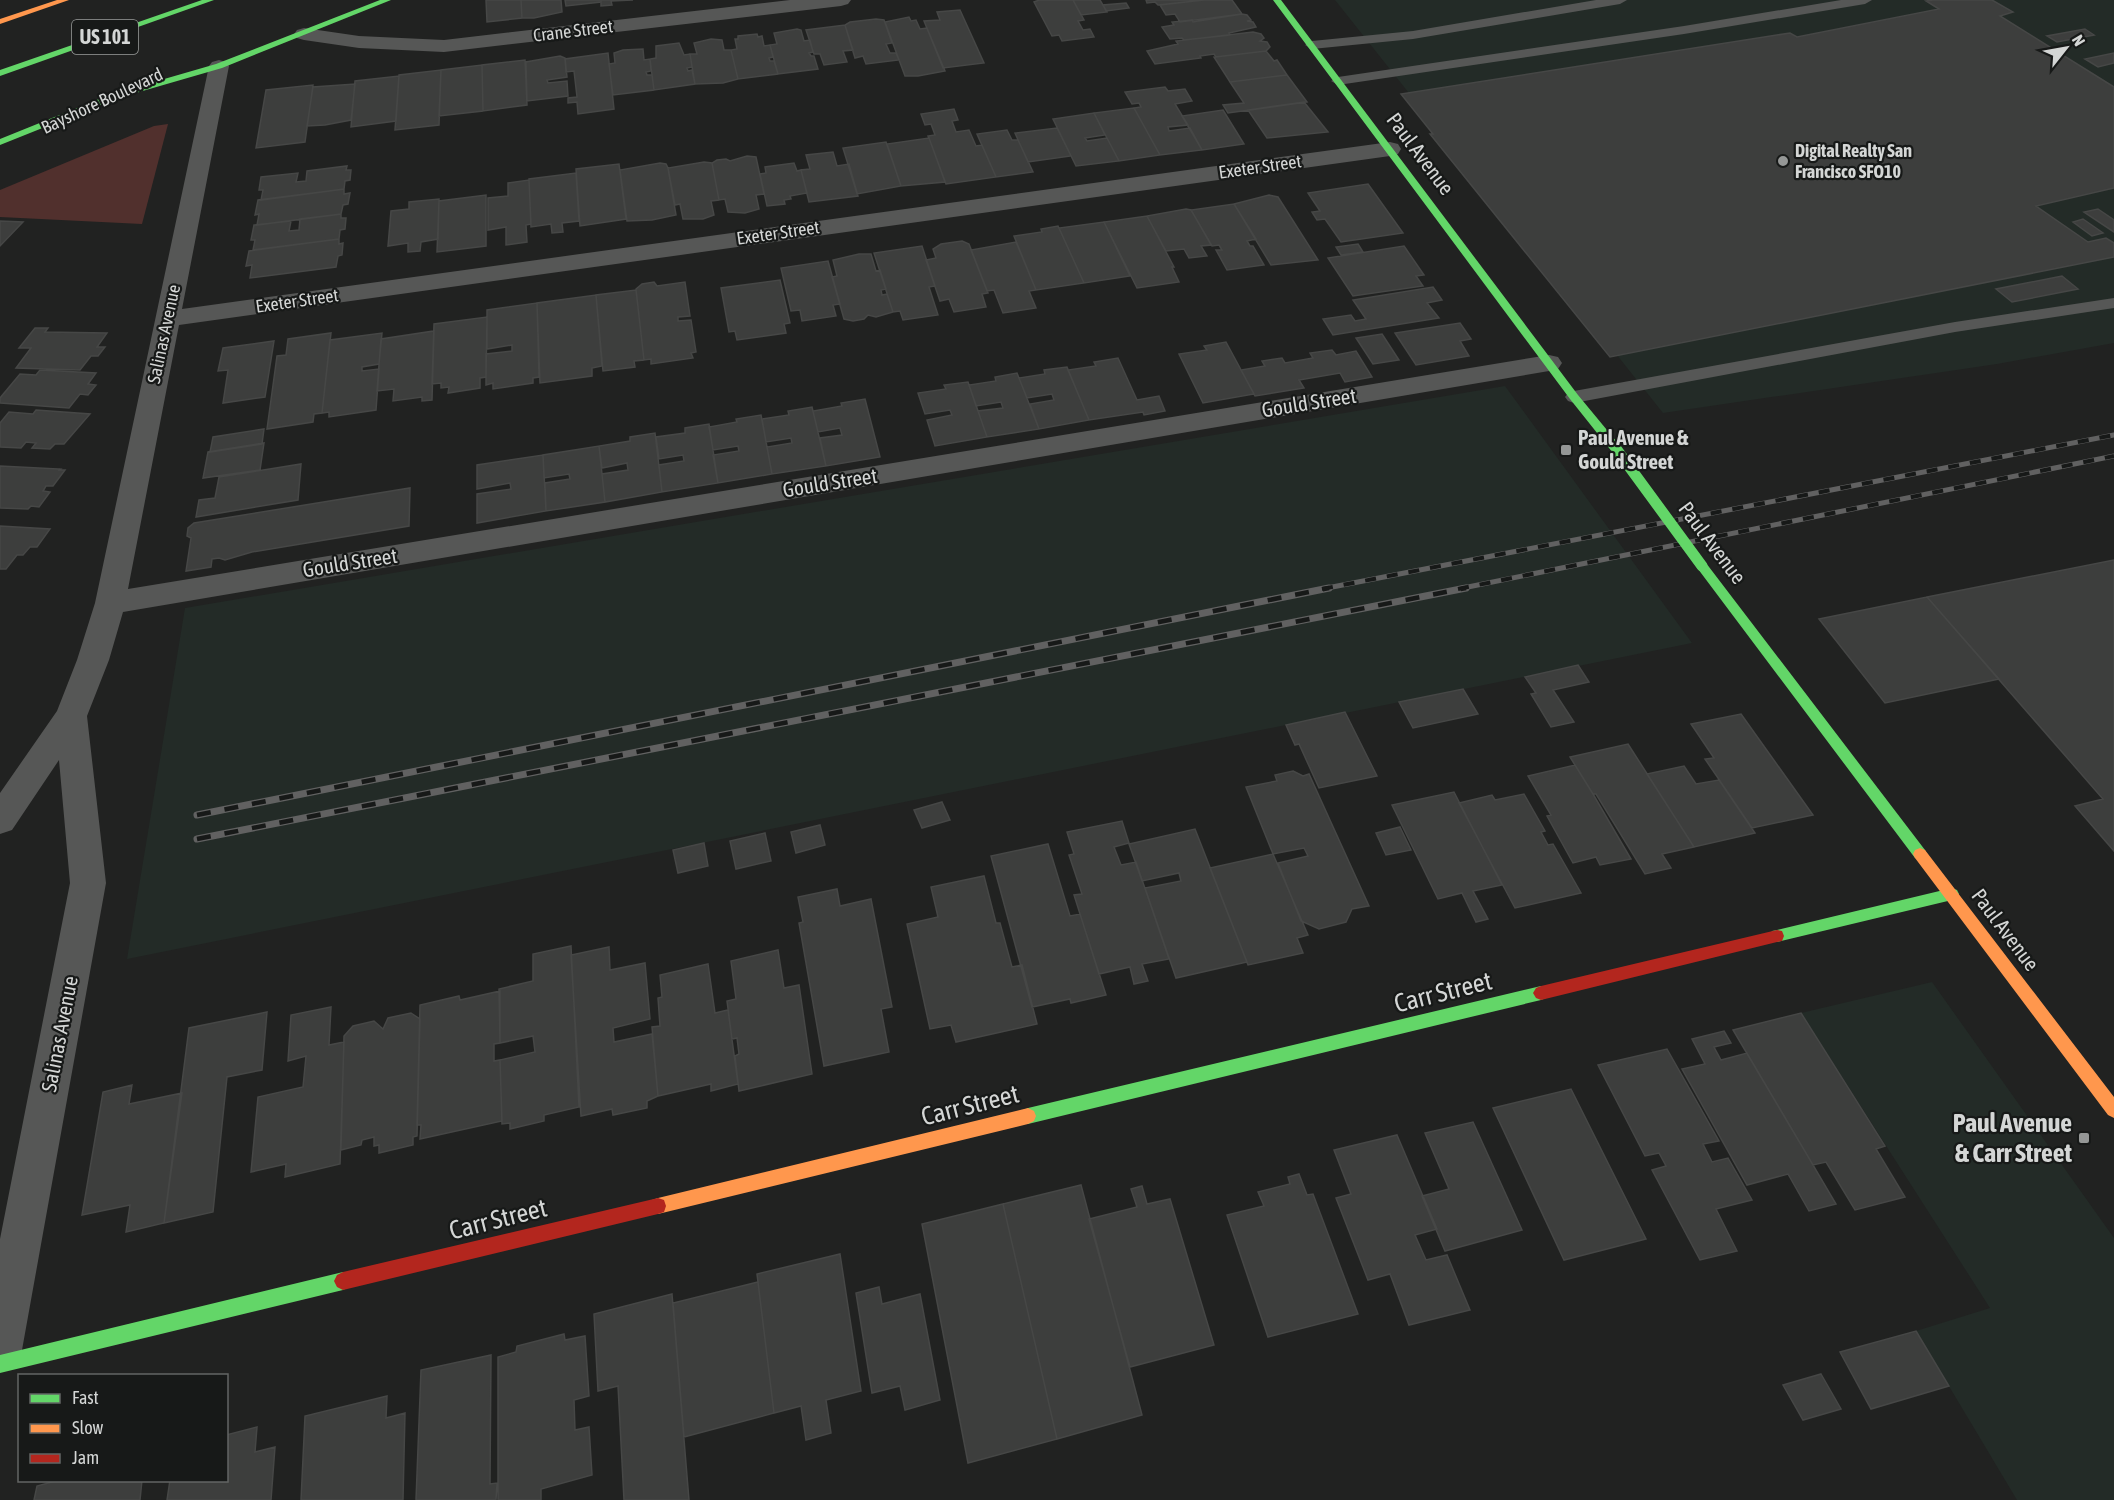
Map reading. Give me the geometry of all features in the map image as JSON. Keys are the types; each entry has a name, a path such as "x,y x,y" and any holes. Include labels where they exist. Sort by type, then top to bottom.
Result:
{"main road":[{"name":"US 101","path":"0,22 65,0"},
{"name":"US 101","path":"0,73 210,0"},
{"name":"Bayshore Boulevard","path":"0,142 112,97 219,66 387,0"},
{"name":"Paul Avenue","path":"1277,0 1574,397 1617,450 1702,566 2114,1110"},
{"name":"Bayshore Boulevard","path":"147,101 219,66"},
{"name":"Carr Street","path":"0,1364 1952,894"}],"street":[{"name":"Crane Street","path":"304,34 359,42 444,46 841,0"},
{"name":"Salinas Avenue","path":"0,1350 88,884 71,716 93,660 110,603 219,66"},
{"name":"Exeter Street","path":"166,319 1390,149"},
{"name":"Gould Street","path":"110,603 1549,363"},
{"path":"0,820 71,716"}],"lane":[{"path":"1312,45 1413,34 1620,0"},
{"path":"1338,81 1684,30 1865,0"},
{"path":"1574,397 1954,327 2114,303"}],"shaded area":[{"name":"Digital Realty San Francisco SFO10","path":"1335,0 2114,0 2114,343 1997,364 1663,413"},
{"path":"168,124 142,224 0,217 0,190 154,126"},
{"path":"1505,386 1692,643 127,959 185,608"},
{"path":"1932,982 2114,1238 2114,1500 2017,1500 1916,1331 1990,1308 1801,1013"}],"building":[{"path":"486,0 521,0 522,18 487,22"},
{"path":"521,0 561,0 562,12 522,18"},
{"path":"565,0 601,0 601,2 566,6"},
{"path":"601,0 633,0 611,1 612,5 601,6"},
{"path":"1073,0 1084,20 1078,21 1083,30 1090,29 1094,37 1062,41 1059,35 1052,36 1034,2"},
{"path":"1073,0 1100,0 1107,12 1081,15"},
{"path":"1146,0 1204,0 1158,5 1155,2 1147,3"},
{"path":"1204,0 1232,0 1242,14 1180,22 1175,14 1166,15 1160,5"},
{"name":"Digital Realty San Francisco SFO10","path":"1992,0 2013,12 2000,16 2114,87 2114,188 2036,206 2088,242 2106,238 2114,243 2114,257 1610,357 1430,134 1433,134 1401,94 1790,33 1797,37 1939,9 1926,1"},
{"path":"1126,3 1129,8 1106,11 1103,5"},
{"path":"960,10 984,63 943,68 924,21 940,20 937,12"},
{"path":"1247,15 1251,20 1247,21 1253,22 1256,27 1229,33 1230,35 1184,40 1182,38 1170,39 1162,27 1174,25 1172,22 1192,20 1193,22"},
{"path":"909,17 911,21 916,20 920,29 927,28 945,71 905,76 885,22"},
{"path":"884,20 892,43 886,44 890,53 896,53 899,60 866,64 863,56 855,58 845,25 850,22"},
{"path":"845,25 853,50 843,51 847,62 824,65 820,54 814,54 806,30"},
{"path":"2085,29 2094,35 2057,42 2047,36"},
{"path":"801,30 804,41 810,40 813,52 809,53 814,56 818,69 778,74 770,45 777,44 774,33"},
{"path":"1253,32 1261,34 1264,38 1260,41 1267,42 1270,47 1266,51 1216,57 1214,54 1155,64 1147,51 1178,44 1176,41"},
{"path":"757,34 758,37 762,36 764,46 770,45 773,57 769,58 770,61 774,61 778,74 738,79 731,50 737,49 735,39 738,39 738,36"},
{"path":"711,39 722,40 724,50 731,50 738,79 723,83 695,84 690,54 697,54 694,43"},
{"path":"679,43 684,55 690,54 692,67 687,68 688,71 692,70 695,84 654,90 650,59 656,58 656,46"},
{"path":"643,49 644,60 650,59 651,71 646,72 647,75 652,75 654,90 613,95 609,64 615,63 614,53"},
{"path":"1266,51 1274,61 1277,60 1287,75 1230,82 1214,57"},
{"path":"608,53 614,109 578,114 577,102 568,103 568,98 577,97 574,71 566,72 565,59"},
{"path":"2114,53 2114,63 2098,67 2085,59"},
{"path":"560,56 565,58 567,77 547,80 548,83 567,81 568,96 527,101 526,62"},
{"path":"525,60 527,105 483,111 482,65"},
{"path":"482,65 483,111 439,116 441,70"},
{"path":"441,70 439,125 395,130 399,75"},
{"path":"1287,75 1307,102 1228,113 1223,105 1244,103 1230,82"},
{"path":"399,76 396,121 351,127 355,81"},
{"path":"355,84 351,120 307,126 313,87"},
{"path":"313,85 305,142 256,148 266,90"},
{"path":"1165,87 1168,91 1185,89 1192,101 1175,104 1188,125 1168,127 1169,131 1190,128 1202,150 1160,155 1134,108 1141,107 1139,103 1132,104 1125,92"},
{"path":"1304,102 1328,132 1267,138 1248,110"},
{"path":"1134,108 1160,155 1119,161 1094,113"},
{"path":"954,109 958,120 952,121 956,132 969,130 976,146 982,145 996,177 946,184 928,136 935,135 931,124 925,125 921,114"},
{"path":"1223,110 1244,144 1202,150 1182,116"},
{"path":"1094,113 1105,135 1085,138 1087,141 1107,138 1119,161 1076,166 1053,119"},
{"path":"1057,128 1071,156 1028,162 1015,133"},
{"path":"1007,130 1012,140 1018,140 1033,172 996,177 977,134"},
{"path":"929,138 945,182 901,186 887,144"},
{"path":"886,142 901,186 857,194 843,148"},
{"path":"833,152 837,166 849,164 858,196 809,202 801,170 810,169 806,155"},
{"path":"747,156 756,157 764,194 756,195 759,209 745,213 728,212 725,199 719,200 712,163 717,160 730,161"},
{"path":"704,162 712,163 719,200 711,201 714,215 703,219 683,219 680,204 675,205 668,168"},
{"path":"794,163 797,171 801,170 807,193 790,196 791,199 784,200 785,204 767,206 760,174 766,173 765,167"},
{"path":"619,164 626,219 580,226 576,169"},
{"path":"666,164 668,168 676,215 652,220 627,221 620,170"},
{"path":"347,166 346,170 351,170 350,180 345,181 344,189 261,200 263,190 259,190 261,177 298,173 296,182 306,181 307,171"},
{"path":"576,173 579,221 562,223 563,232 552,233 551,224 531,227 529,179"},
{"path":"529,180 531,224 526,225 527,242 506,245 506,227 488,230 488,198 508,196 508,183"},
{"path":"1368,184 1403,233 1341,242 1325,219 1317,220 1312,212 1320,211 1308,193"},
{"path":"344,189 344,194 350,193 348,204 343,205 341,214 257,225 259,214 255,215 258,200"},
{"path":"486,195 486,246 437,252 439,201"},
{"path":"1269,195 1278,197 1318,260 1271,265 1234,204"},
{"path":"439,199 438,239 421,242 420,251 408,252 408,243 388,246 391,211 409,209 409,202"},
{"path":"1234,204 1256,239 1247,241 1250,246 1253,246 1264,265 1227,270 1216,250 1222,250 1219,245 1212,246 1191,210"},
{"path":"2098,209 2114,220 2114,232 2084,212"},
{"path":"1191,210 1211,245 1201,246 1207,256 1189,258 1184,249 1166,251 1147,216"},
{"path":"341,214 341,218 346,218 345,229 340,230 339,239 253,250 255,240 251,240 254,225 291,221 289,231 299,230 300,219"},
{"path":"1147,216 1174,267 1172,267 1179,282 1137,288 1104,222"},
{"path":"2083,219 2103,233 2092,236 2073,222"},
{"path":"0,221 23,222 0,246"},
{"path":"1104,222 1130,276 1084,283 1059,228"},
{"path":"1058,226 1084,283 1036,290 1014,236 1042,232 1041,229"},
{"path":"339,239 339,244 343,243 342,255 338,256 336,267 250,278 252,265 246,266 249,251"},
{"path":"962,241 969,244 988,293 982,294 986,307 954,312 949,299 940,301 926,260 936,258 933,249 941,244"},
{"path":"1016,242 1036,290 1029,291 1036,308 1003,313 994,290 987,291 971,250"},
{"path":"1358,244 1363,252 1341,255 1336,247"},
{"path":"922,246 935,286 929,287 938,315 903,320 900,311 893,312 874,253"},
{"path":"1404,246 1424,275 1416,276 1423,286 1353,296 1328,258"},
{"path":"859,254 871,254 876,271 880,270 886,289 881,290 882,295 887,294 893,312 876,317 868,315 864,319 853,321 844,319 832,277 837,276 833,260"},
{"path":"828,261 840,304 833,305 836,316 802,321 800,310 791,311 781,268"},
{"path":"2062,276 2078,289 2012,302 1996,289"},
{"path":"780,280 790,323 784,324 786,333 737,340 735,331 729,332 721,288"},
{"path":"654,282 657,286 685,282 690,316 678,317 678,321 691,320 696,352 691,353 693,358 651,364 651,359 644,360 636,289 642,284"},
{"path":"1433,287 1442,300 1427,303 1439,318 1333,335 1323,319 1351,315 1355,321 1366,319 1353,300"},
{"path":"636,290 644,360 634,361 635,367 603,371 596,295"},
{"path":"596,295 602,366 592,368 592,376 540,383 537,303"},
{"path":"537,303 539,377 533,378 533,383 493,389 493,383 486,385 486,354 512,351 512,345 487,349 487,310"},
{"path":"487,317 486,377 480,378 480,388 448,393 449,387 441,388 441,383 432,384 434,324"},
{"path":"1460,323 1471,339 1460,341 1469,356 1416,365 1395,333"},
{"path":"35,328 48,328 45,332 107,333 97,347 105,347 98,356 91,356 80,370 16,368 31,348 19,348"},
{"path":"434,331 432,400 422,401 422,397 393,401 394,389 377,391 381,339"},
{"path":"331,333 322,413 314,414 313,422 267,429 277,356 286,355 288,339"},
{"path":"382,333 379,364 362,367 362,371 379,369 376,410 329,417 329,412 322,413 330,340"},
{"path":"1382,334 1399,360 1373,364 1356,338"},
{"path":"274,341 265,397 223,403 228,370 218,371 223,348"},
{"path":"1226,342 1254,394 1203,403 1179,354 1207,350 1204,346"},
{"path":"1332,350 1336,355 1356,351 1372,377 1345,382 1340,373 1299,380 1304,388 1255,396 1241,370 1265,366 1262,361 1282,358 1285,363 1313,358 1310,353"},
{"path":"1118,358 1137,400 1159,396 1165,411 1089,420 1068,370 1096,366 1094,362"},
{"path":"1067,367 1089,420 1039,429 1030,404 1054,400 1052,394 1027,398 1019,378 1045,374 1044,370"},
{"path":"40,370 96,373 88,384 96,385 88,395 80,394 69,408 0,403 0,398 20,374 36,375"},
{"path":"1017,373 1039,429 987,437 978,411 1003,408 1001,402 976,406 969,385 996,381 995,377"},
{"path":"968,382 987,437 935,446 927,420 952,415 950,410 925,414 918,393 946,389 944,385"},
{"path":"865,399 880,457 826,466 820,438 842,435 840,428 818,432 813,411"},
{"path":"812,407 826,466 772,474 767,447 792,443 791,438 766,442 762,419 789,415 788,411"},
{"path":"36,410 90,414 64,444 55,444 50,449 32,448 36,443 26,442 21,448 0,447 0,423 9,412 33,414"},
{"path":"761,415 772,474 718,483 713,455 739,451 738,446 713,450 709,427"},
{"path":"709,424 718,483 662,492 659,465 684,461 683,455 659,459 656,437 685,433 685,428"},
{"path":"264,429 262,444 210,452 213,437"},
{"path":"655,433 662,492 605,502 602,474 628,470 627,463 602,468 599,446 630,441 630,437"},
{"path":"264,443 260,470 203,478 208,452"},
{"path":"599,446 605,502 546,511 545,483 570,479 569,474 544,478 543,455"},
{"path":"543,455 546,511 477,523 477,494 511,489 510,483 477,489 477,465"},
{"path":"301,464 298,500 196,517 199,500 215,498 219,477"},
{"path":"0,466 65,470 53,486 46,486 43,491 50,492 39,507 0,508"},
{"path":"410,488 409,526 252,552 225,560 212,559 211,567 186,571 191,538 187,536 188,528 194,523"},
{"path":"0,526 50,529 37,547 30,547 23,555 17,555 6,569 0,569"},
{"path":"2114,560 2114,851 2075,806 2103,799 1927,597"},
{"path":"1927,597 1999,679 1885,703 1819,619"},
{"path":"1578,665 1589,682 1553,690 1574,722 1551,727 1531,694 1536,693 1525,677"},
{"path":"1463,689 1478,714 1413,728 1399,702"},
{"path":"1345,712 1377,776 1319,788 1299,744 1295,745 1286,725"},
{"path":"1741,714 1813,815 1752,828 1705,759 1714,758 1691,724"},
{"path":"1628,744 1694,847 1662,854 1671,868 1645,874 1596,794 1593,794 1570,757"},
{"path":"1575,765 1631,859 1600,865 1596,857 1573,863 1547,816 1551,815 1528,776"},
{"path":"1684,766 1696,784 1719,780 1755,833 1694,847 1647,774"},
{"path":"1293,771 1303,776 1309,774 1369,906 1352,909 1346,922 1319,929 1301,921 1278,863 1308,856 1304,848 1273,854 1246,787 1277,781 1275,775"},
{"path":"1454,792 1502,885 1473,891 1488,919 1476,922 1462,893 1438,899 1392,805"},
{"path":"1524,794 1545,831 1541,832 1548,845 1553,844 1581,893 1515,908 1459,803 1492,795 1495,800"},
{"path":"942,802 950,820 922,828 914,810"},
{"path":"1122,821 1129,843 1114,847 1121,865 1136,862 1169,959 1142,964 1148,981 1134,984 1130,967 1099,974 1074,895 1082,894 1069,855 1074,854 1067,832"},
{"path":"820,825 825,845 796,853 791,832"},
{"path":"1400,827 1411,850 1386,855 1376,833"},
{"path":"1195,829 1247,962 1176,978 1145,888 1181,881 1179,873 1142,881 1129,844"},
{"path":"765,833 771,861 736,869 730,841"},
{"path":"704,843 708,866 678,873 673,850"},
{"path":"1048,844 1070,916 1080,914 1106,995 1071,1003 1070,999 1032,1007 991,856"},
{"path":"1273,854 1308,935 1297,938 1303,953 1248,965 1210,868"},
{"path":"984,876 996,923 1000,923 1012,967 1022,965 1037,1024 956,1042 951,1025 930,1029 907,924 938,917 931,887"},
{"path":"837,889 840,906 871,899 892,1007 881,1009 889,1052 824,1066 799,923 803,922 798,897"},
{"path":"571,946 579,1107 544,1115 544,1121 510,1129 510,1123 502,1124 500,1060 535,1052 533,1036 500,1043 499,989 533,981 533,954"},
{"path":"609,947 610,970 645,963 650,1019 613,1028 614,1042 652,1034 658,1096 647,1101 647,1108 613,1115 612,1109 581,1116 571,955"},
{"path":"778,950 784,988 799,985 812,1074 739,1091 735,1056 739,1054 737,1038 732,1039 727,1001 736,999 731,961"},
{"path":"708,964 715,1013 728,1010 738,1084 711,1091 711,1084 658,1096 652,1027 660,1026 658,998 662,997 660,975"},
{"path":"500,991 500,1043 494,1044 494,1061 500,1060 502,1121 420,1139 421,1125 417,1125 420,1005 459,996 460,1000"},
{"path":"331,1007 329,1045 344,1042 340,1164 285,1177 286,1164 251,1172 258,1097 303,1087 306,1056 288,1061 291,1015"},
{"path":"267,1012 262,1070 227,1077 213,1212 164,1223 189,1028"},
{"path":"411,1013 420,1019 417,1136 413,1137 413,1145 379,1153 379,1145 374,1146 374,1137 362,1140 361,1145 341,1150 344,1036 353,1026 374,1021 383,1029 388,1018"},
{"path":"1801,1013 1885,1146 1876,1149 1905,1197 1855,1210 1826,1162 1813,1165 1733,1030"},
{"path":"1724,1031 1731,1043 1714,1047 1721,1060 1747,1053 1836,1204 1809,1211 1788,1174 1747,1185 1682,1069 1705,1064 1692,1039"},
{"path":"1667,1049 1719,1141 1703,1144 1712,1162 1728,1158 1752,1200 1716,1209 1737,1251 1700,1260 1652,1170 1666,1166 1659,1153 1645,1156 1598,1065"},
{"path":"132,1085 129,1104 182,1093 164,1223 126,1232 130,1205 82,1215 103,1092"},
{"path":"1571,1089 1646,1239 1564,1260 1493,1108"},
{"path":"1473,1122 1522,1230 1445,1251 1422,1196 1449,1189 1425,1133"},
{"path":"1397,1135 1437,1229 1415,1235 1426,1260 1447,1255 1470,1310 1409,1325 1390,1274 1368,1280 1336,1198 1351,1194 1334,1150"},
{"path":"1299,1174 1307,1195 1313,1194 1358,1314 1268,1337 1227,1215 1264,1206 1258,1192 1290,1184 1288,1177"},
{"path":"1081,1185 1142,1415 1057,1439 1003,1204"},
{"path":"1142,1186 1147,1204 1170,1199 1214,1345 1130,1367 1089,1219 1137,1207 1131,1189"},
{"path":"1003,1204 1057,1439 968,1463 922,1224"},
{"path":"840,1254 861,1391 826,1400 831,1433 806,1440 801,1406 774,1413 757,1274"},
{"path":"758,1282 774,1413 684,1437 673,1303"},
{"path":"879,1287 882,1304 920,1294 940,1400 905,1410 900,1386 872,1393 856,1293"},
{"path":"672,1294 689,1500 624,1500 618,1386 598,1391 594,1314"},
{"path":"1916,1331 1949,1386 1871,1409 1840,1352"},
{"path":"564,1334 565,1340 585,1336 589,1396 574,1400 575,1430 589,1427 592,1475 541,1489 541,1500 498,1500 498,1357 516,1352 517,1346"},
{"path":"491,1355 490,1484 497,1483 496,1500 416,1500 421,1370"},
{"path":"1821,1374 1841,1409 1803,1420 1783,1385"},
{"path":"387,1396 386,1418 405,1413 403,1500 301,1500 305,1416"},
{"path":"257,1427 255,1452 275,1447 271,1500 167,1500 170,1482 228,1482 228,1434"},
{"path":"52,1482 142,1482 140,1500 34,1500 37,1486"}],"railway":[{"path":"1322,589 2114,435"},
{"path":"1458,589 2114,456"},
{"path":"197,815 1329,588"},
{"path":"197,839 1466,588"}],"traffic: fast":[{"path":"0,73 210,0"},
{"path":"0,142 112,97 219,66 387,0"},
{"path":"1277,0 1574,397 1617,450"},
{"path":"1617,450 1702,566"},
{"path":"1702,566 1920,854"},
{"path":"1777,936 1952,894"},
{"path":"1028,1116 1541,993"},
{"path":"0,1364 343,1281"}],"traffic: slow":[{"path":"0,22 65,0"},
{"path":"1920,854 2114,1110"},
{"path":"658,1206 1028,1116"}],"traffic: jam":[{"path":"1541,993 1777,936"},
{"path":"343,1281 658,1206"}],"place":[{"name":"Digital Realty San Francisco SFO10","path":"1783,161"},
{"name":"Paul Avenue & Gould Street","path":"1566,450"},
{"name":"Paul Avenue & Carr Street","path":"2084,1138"}]}
